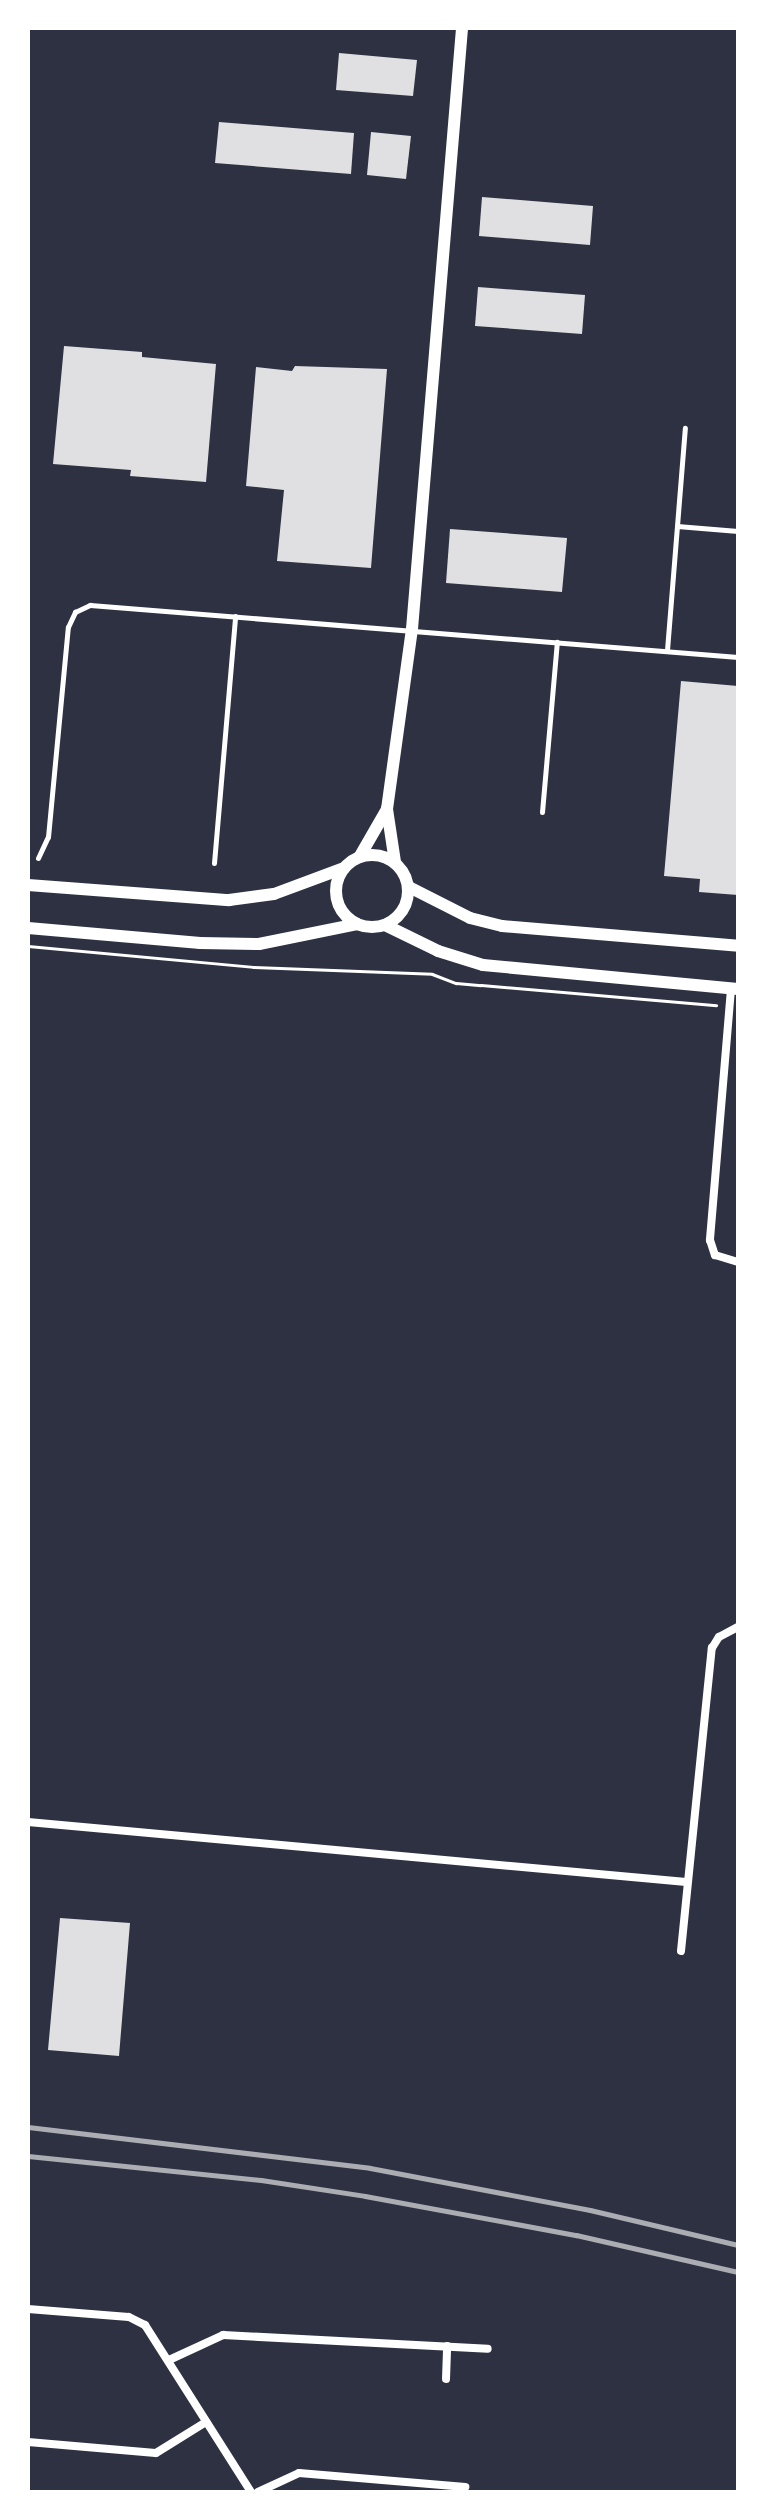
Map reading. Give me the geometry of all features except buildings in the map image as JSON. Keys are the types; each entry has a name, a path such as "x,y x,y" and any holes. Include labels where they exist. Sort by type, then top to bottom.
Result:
{"street":[{"path":"462,28 412,629 387,809 395,862 409,887 470,918 502,926 738,946"},
{"path":"28,885 229,900 274,894 344,868 360,856 387,809"},
{"path":"360,856 378,856 395,862"},
{"path":"344,868 337,886 338,904 357,924"},
{"path":"385,925 403,910 409,887"},
{"path":"28,928 200,943 259,944 357,924 385,925 438,951 483,965 735,989 730,1006 710,1240 715,1255 738,1262"},
{"path":"681,1951 712,1648 719,1637 738,1627"},
{"path":"28,1822 686,1882"},
{"path":"28,2309 129,2317 145,2325 251,2492"},
{"path":"169,2360 223,2335 488,2349"},
{"path":"446,2379 447,2346"},
{"path":"28,2442 156,2453 206,2422"},
{"path":"258,2492 299,2473 465,2487"}],"lane":[{"path":"667,650 685,428"},
{"path":"677,526 738,531"},
{"path":"38,858 48,837 68,627 75,612 90,605 738,657"},
{"path":"214,863 235,616"},
{"path":"542,812 557,642"}],"path":[{"path":"28,946 253,967 432,974 456,983 730,1006"}],"railway":[{"path":"28,2127 370,2168 590,2210 738,2245"},
{"path":"28,2156 261,2180 365,2196 576,2235 738,2272"}]}
